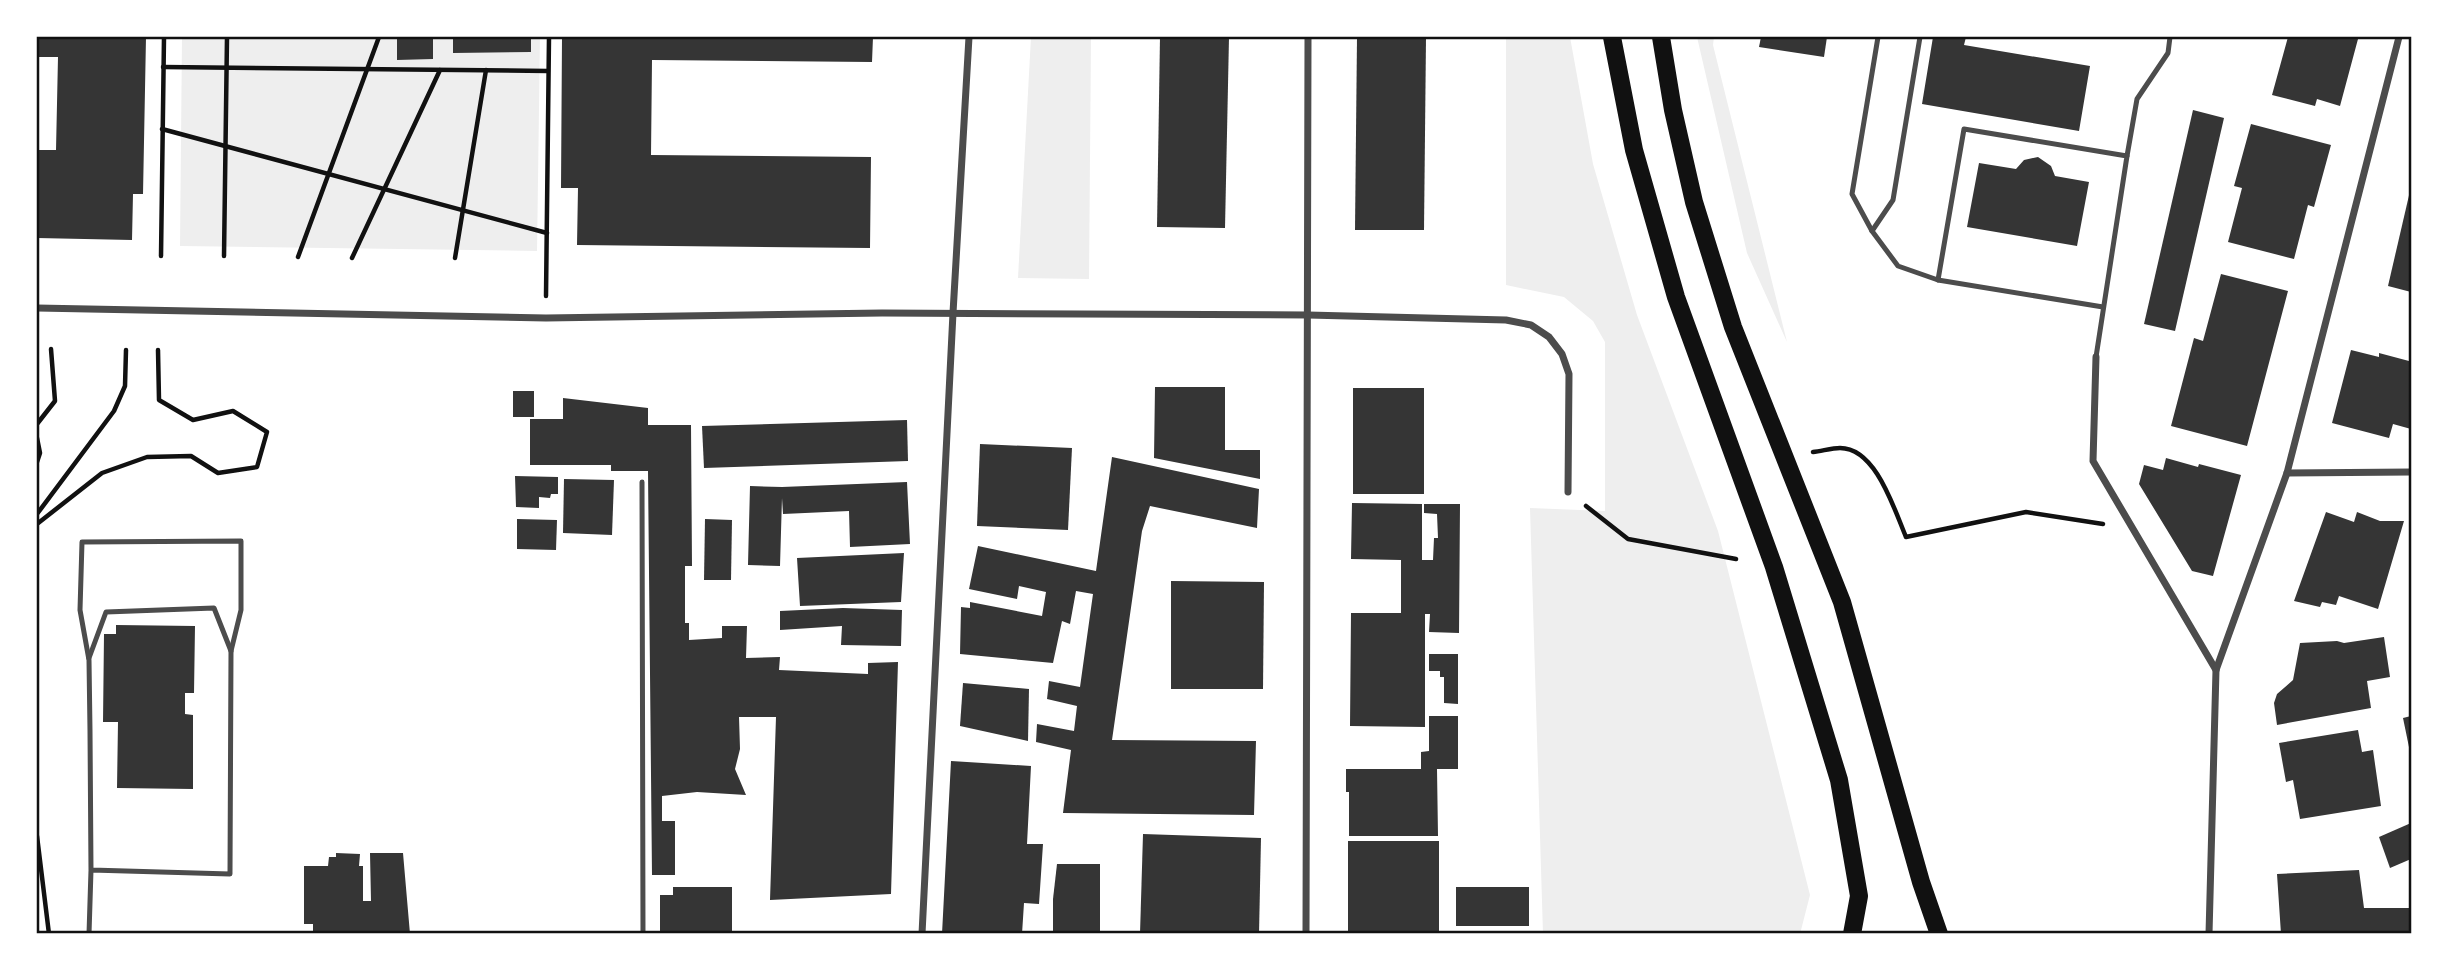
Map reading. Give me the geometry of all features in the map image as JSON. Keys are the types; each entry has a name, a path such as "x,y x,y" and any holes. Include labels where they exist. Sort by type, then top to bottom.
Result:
{"main road":[{"path":"1612,37 1634,150 1676,297 1774,567 1839,780 1859,896 1852,934"},
{"path":"1661,37 1673,110 1694,202 1733,327 1842,602 1939,934"}],"street":[{"path":"922,934 969,37"},
{"path":"1306,934 1308,37"},
{"path":"2209,934 2216,670 2287,473 2399,37"},
{"path":"37,308 546,318 953,313 1308,315 1506,320 1531,325 1549,337 1562,354 1569,374 1568,492"},
{"path":"2096,357 2093,461 2216,670"},
{"path":"2287,473 2411,472"}],"lane":[{"path":"1878,37 1852,194 1872,231 1898,266 1938,280 2103,307"},
{"path":"1872,231 1893,200 1920,37"},
{"path":"2096,357 2137,99 2168,53 2171,37"},
{"path":"1938,280 1964,129 2127,156"},
{"path":"642,482 643,934"},
{"path":"89,934 89,660 80,610 82,542 241,541 241,610 231,650 230,874 91,870"},
{"path":"89,660 106,612 214,608 231,650"}],"path":[{"path":"161,256 164,37"},
{"path":"224,256 227,37"},
{"path":"298,257 379,37"},
{"path":"546,318 549,37"},
{"path":"163,67 548,71"},
{"path":"352,258 440,70"},
{"path":"455,258 486,70"},
{"path":"162,130 547,233"},
{"path":"37,424 55,401 51,349"},
{"path":"37,510 114,411 125,386 126,350"},
{"path":"37,524 102,472 147,457 191,456 218,473 257,467 267,432 233,411 193,420 159,400 158,350"},
{"path":"37,438 40,453 37,462"},
{"path":"1812,453 1842,448 1863,455 1881,480 1906,537 2026,512 2132,527"},
{"path":"1568,492 1628,539 1736,559"},
{"path":"37,836 49,934"}],"shaded area":[{"path":"182,37 540,37 537,251 180,246"},
{"path":"1031,37 1091,37 1089,279 1018,278"},
{"path":"1506,37 1570,37 1593,164 1637,315 1718,531 1810,895 1800,934 1543,934 1530,508 1605,511 1605,342 1593,321 1564,297 1506,285"},
{"path":"1697,37 1714,37 1713,45 1787,342 1747,253"}],"building":[{"path":"37,37 146,37 143,194 133,194 132,240 37,238 37,150 56,150 58,57 37,57"},
{"path":"397,37 433,37 433,59 397,60"},
{"path":"453,37 531,37 531,52 453,53"},
{"path":"562,37 873,37 872,62 652,60 651,155 871,157 870,248 577,245 578,188 561,188"},
{"path":"1160,37 1229,37 1225,228 1157,227"},
{"path":"1357,37 1426,37 1424,230 1355,230"},
{"path":"1761,37 1827,37 1824,57 1759,47"},
{"path":"1933,37 1966,37 1964,45 2090,66 2079,131 1922,104"},
{"path":"2288,37 2358,39 2340,106 2317,99 2315,106 2272,95"},
{"path":"2193,110 2224,118 2175,331 2144,324"},
{"path":"2251,124 2331,145 2314,207 2308,205 2294,259 2228,242 2242,188 2234,186"},
{"path":"2038,157 2051,166 2055,176 2089,182 2077,246 1967,227 1979,163 2016,169 2024,160"},
{"path":"2411,191 2411,292 2388,286"},
{"path":"2221,274 2288,291 2247,446 2171,426 2194,338 2203,341"},
{"path":"2351,350 2379,357 2379,353 2409,361 2411,356 2411,429 2393,424 2389,438 2332,423"},
{"path":"1155,387 1225,387 1225,450 1260,450 1260,479 1154,458"},
{"path":"1353,388 1424,388 1424,494 1353,494"},
{"path":"513,391 534,391 534,417 513,417"},
{"path":"563,398 648,408 648,425 691,425 692,566 685,566 685,623 689,623 689,640 722,638 722,626 747,626 746,658 780,657 779,670 868,674 868,663 898,662 891,894 770,900 776,717 739,717 740,749 735,769 746,795 697,792 662,796 662,821 675,821 675,875 652,875 648,471 611,471 611,465 530,465 530,419 563,419"},
{"path":"907,420 908,461 704,468 702,426"},
{"path":"980,444 1072,448 1068,530 977,526"},
{"path":"1112,457 1259,489 1257,528 1150,506 1142,531 1112,740 1256,741 1254,815 1063,813 1071,750 1036,742 1037,724 1074,731 1077,706 1047,699 1049,681 1080,687 1093,594 1076,591 1070,624 1062,621 1053,663 960,654 961,607 970,608 970,602 1042,616 1046,592 1019,586 1017,599 969,589 978,546 1096,571"},
{"path":"2166,458 2241,475 2213,576 2192,571 2139,484 2144,465 2163,470"},
{"path":"515,476 558,477 558,494 551,494 550,498 539,497 539,508 516,507"},
{"path":"564,479 614,480 612,535 563,533"},
{"path":"907,482 910,544 850,547 849,511 783,514 782,498 780,566 748,565 750,486"},
{"path":"1352,503 1422,504 1422,560 1433,560 1434,538 1438,538 1437,514 1424,513 1424,504 1460,504 1459,633 1429,632 1430,614 1425,614 1425,727 1350,726 1351,613 1401,613 1401,560 1351,559"},
{"path":"2326,512 2354,522 2357,512 2380,521 2404,521 2378,609 2339,596 2336,605 2322,602 2320,607 2294,601"},
{"path":"517,519 557,520 556,550 517,549"},
{"path":"705,519 732,520 731,580 704,580"},
{"path":"904,553 901,602 800,606 797,558"},
{"path":"1171,581 1264,582 1263,689 1171,689"},
{"path":"843,608 902,610 901,646 841,645 842,626 780,630 780,611"},
{"path":"116,625 195,626 194,693 185,693 185,714 193,715 193,789 117,788 118,722 103,722 104,634 116,634"},
{"path":"2384,637 2390,677 2367,681 2371,708 2277,725 2274,703 2277,694 2293,680 2300,643 2344,643"},
{"path":"1429,654 1458,654 1458,704 1444,703 1444,677 1440,677 1440,671 1429,671"},
{"path":"963,683 1029,689 1028,741 960,726"},
{"path":"1429,716 1458,716 1458,769 1437,769 1438,836 1349,836 1346,769 1421,769 1421,752 1429,751"},
{"path":"2411,716 2411,752 2410,752 2403,718"},
{"path":"2358,730 2362,752 2373,750 2381,806 2300,819 2293,780 2286,782 2279,743"},
{"path":"951,761 1031,766 1027,844 1043,844 1039,904 1024,903 1022,934 942,934"},
{"path":"2411,823 2411,859 2390,868 2379,837"},
{"path":"1143,834 1261,838 1259,934 1140,934"},
{"path":"1348,841 1439,841 1439,934 1348,934"},
{"path":"336,853 360,854 359,866 363,866 363,901 371,901 370,853 403,853 410,934 313,934 313,924 304,924 304,866 328,866 329,857 336,857"},
{"path":"1057,864 1100,864 1100,934 1053,934"},
{"path":"2359,870 2364,908 2411,908 2411,934 2281,934 2277,874"},
{"path":"673,887 732,887 732,934 660,934 660,895 673,895"},
{"path":"1456,887 1529,887 1529,926 1456,926"}]}
